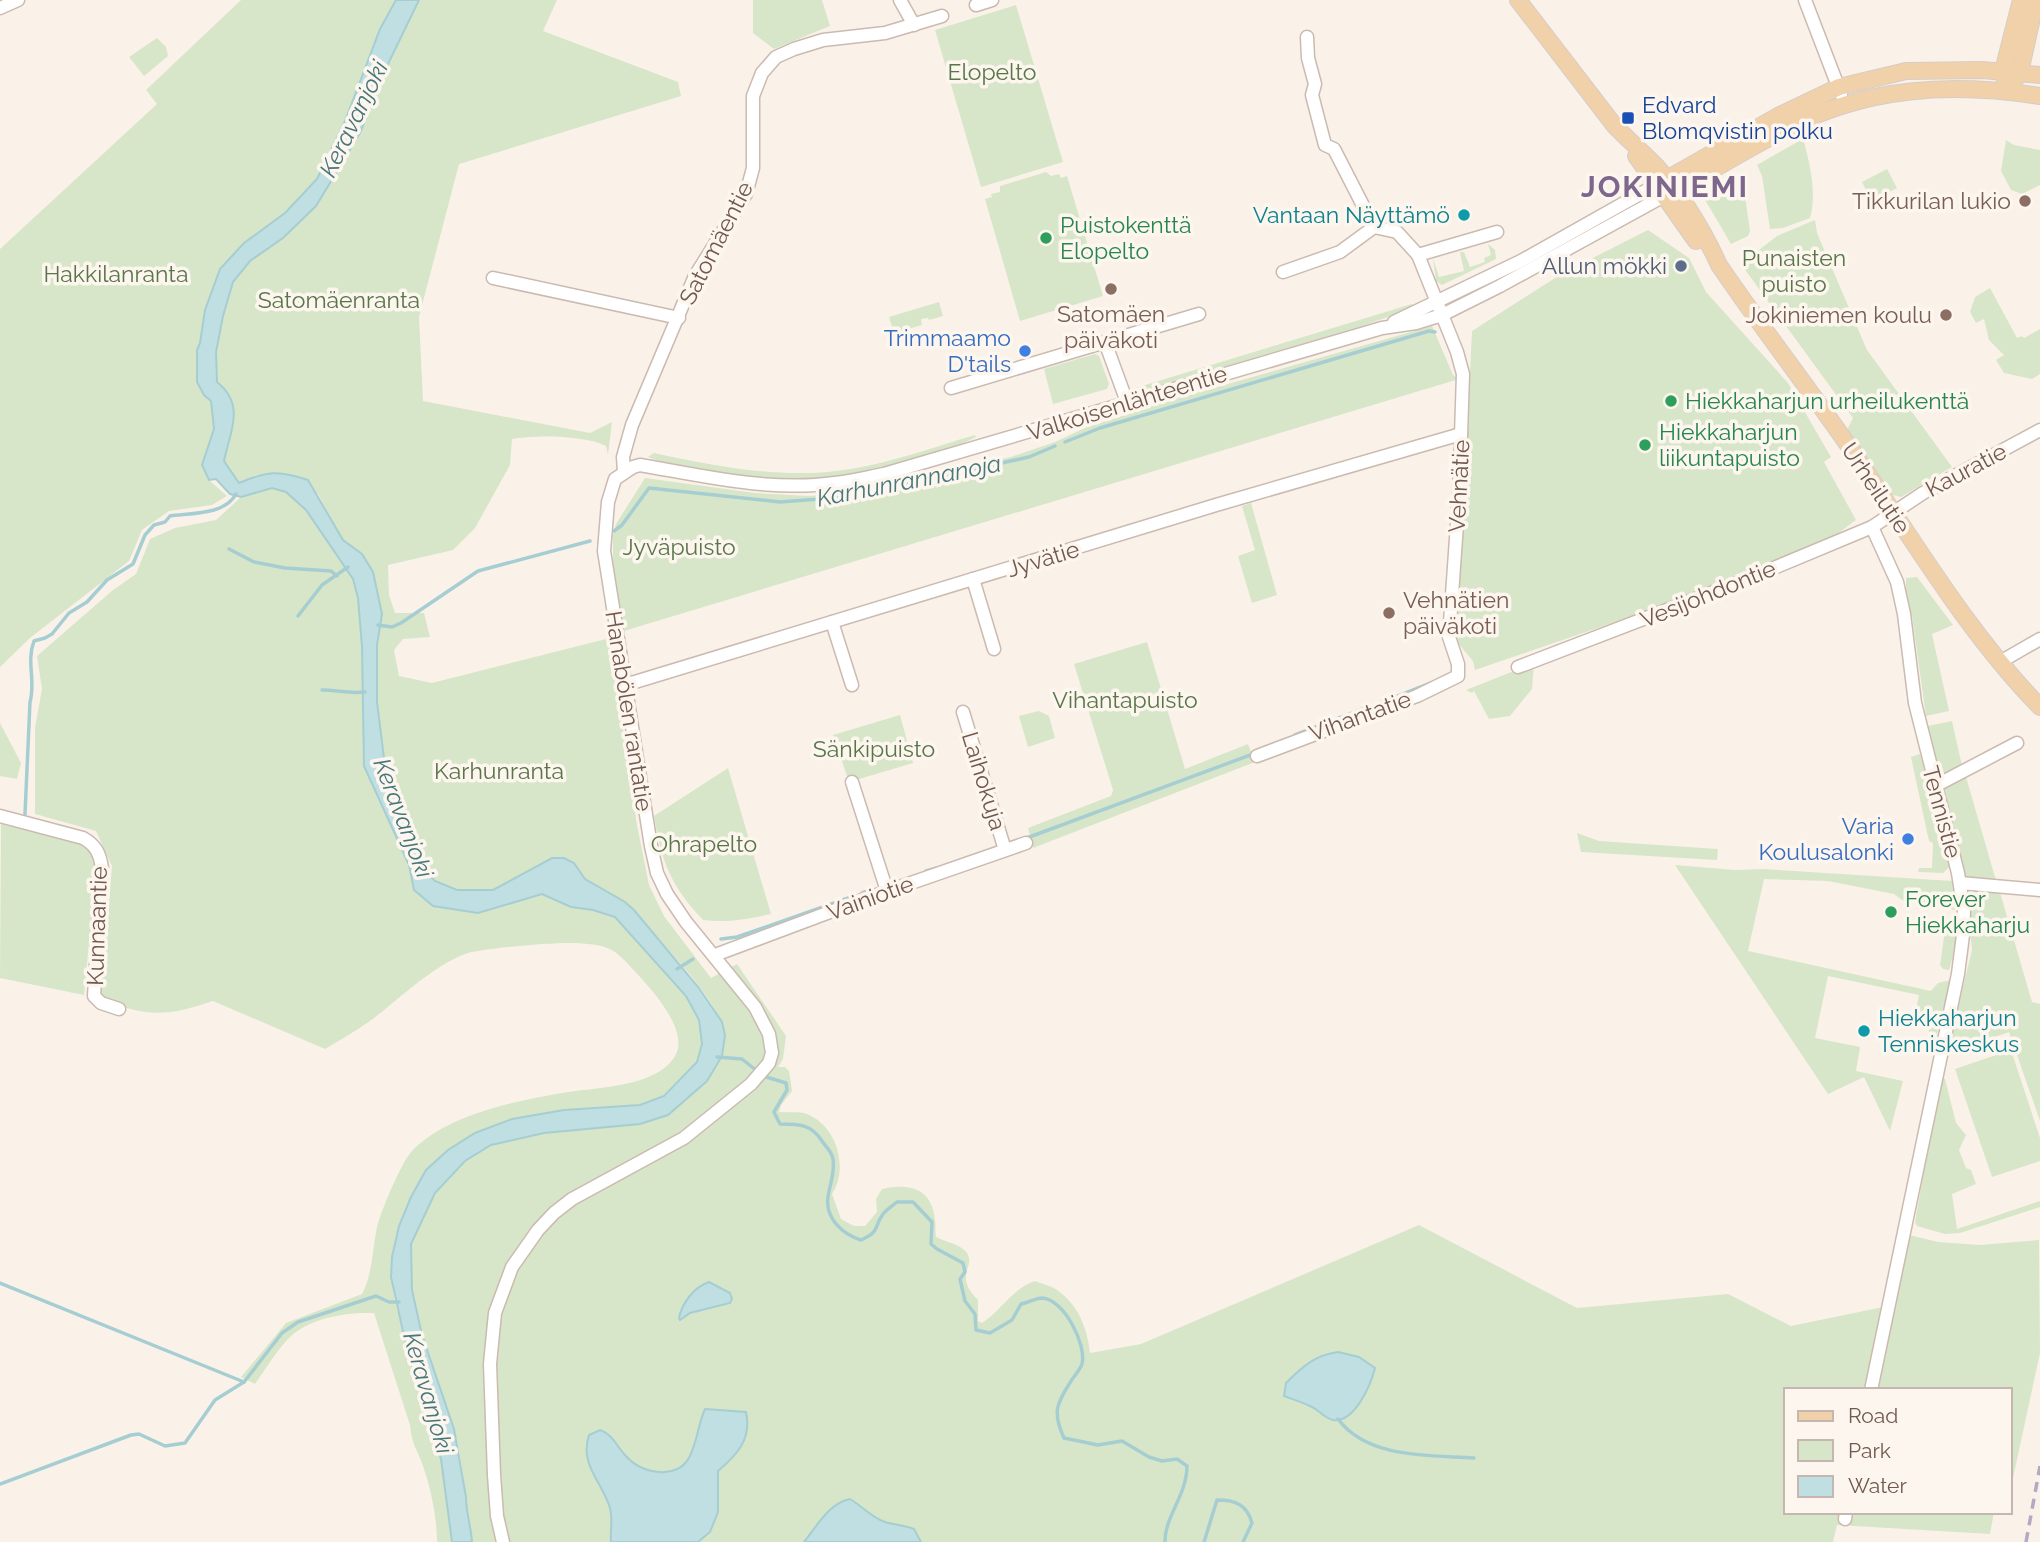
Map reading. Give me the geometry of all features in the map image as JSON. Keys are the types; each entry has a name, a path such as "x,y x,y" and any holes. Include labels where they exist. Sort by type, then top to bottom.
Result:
{"main road":[{"name":"Urheilutie","path":"1518,0 1631,144 1637,158 1666,187 1707,240 1719,265 1853,453 1941,586 2000,662 2040,707"},
{"path":"2008,91 2003,71 2021,0"},
{"path":"2008,91 2020,72 2036,0"},
{"name":"Valkoisenlähteentie","path":"1666,187 1778,116 1839,87 1901,72 2003,71 2040,75"},
{"name":"Valkoisenlähteentie","path":"1666,187 1844,104 1905,91 1947,88 2008,91 2040,96"}],"street":[{"path":"0,8 18,0"},
{"path":"900,0 914,25"},
{"path":"976,5 992,0"},
{"path":"1805,0 1844,104"},
{"name":"Satomäentie","path":"624,472 623,457 632,425 695,276 746,194 754,167 752,96 759,78 770,63 794,49 823,40 877,35 942,16"},
{"path":"1307,37 1308,58 1315,84 1312,95 1325,145 1334,149 1374,227"},
{"name":"Valkoisenlähteentie","path":"624,472 640,465 752,483 792,485 834,484 884,474 1381,328 1416,323 1521,261 1666,187"},
{"path":"1283,272 1340,252 1374,227 1397,232 1418,255 1497,232"},
{"name":"Vehnätie","path":"1418,255 1457,352 1463,374 1449,637 1459,671"},
{"path":"493,278 679,318"},
{"path":"951,388 1199,314"},
{"path":"1105,342 1127,402"},
{"name":"Kauratie","path":"1892,511 2040,430"},
{"name":"Jyvätie","path":"625,685 1461,435"},
{"name":"Hanabölen rantatie","path":"503,1542 497,1516 494,1475 490,1364 495,1313 512,1267 531,1238 554,1213 572,1199 684,1138 751,1084 765,1068 772,1045 765,1024 667,894 657,873 650,846 604,551 608,502 615,479 624,472"},
{"name":"Vesijohdontie","path":"1518,667 1745,580 1872,527 1892,511"},
{"name":"Tennistie","path":"1871,1388 1958,974 1964,911 1960,883 1915,703 1904,614 1897,582 1872,527"},
{"path":"973,579 994,649"},
{"path":"832,622 852,685"},
{"path":"2000,662 2040,639"},
{"name":"Vihantatie","path":"1256,757 1417,696 1455,679 1459,671"},
{"name":"Laihokuja","path":"963,712 1005,850"},
{"path":"1936,786 2017,743"},
{"path":"852,782 887,891"},
{"name":"Kunnaantie","path":"0,816 83,838 91,842 97,850 102,868 94,996 101,1003 119,1009"},
{"name":"Vainiotie","path":"715,955 1026,843"},
{"path":"1960,883 2040,890"}],"green space":[{"name":"Hakkilanranta","path":"241,0 396,0 380,29 345,121 317,179 285,213 244,243 205,310 196,370 204,395 211,401 214,429 202,465 209,480 227,496 212,505 169,511 142,530 129,561 30,638 0,667 0,249 157,104 146,90"},
{"path":"419,0 557,0 543,31 678,82 681,96 459,164 419,317 423,401 590,433 612,422 608,455 606,446 573,438 512,439 510,465 475,528 453,550 388,565 389,595 395,613 424,613 430,637 403,639 394,650 399,676 432,683 610,638 637,825 649,885 664,916 711,978 737,964 786,1036 783,1059 778,1067 785,1067 789,1071 792,1091 779,1112 807,1114 826,1128 833,1138 839,1172 832,1194 841,1219 854,1226 865,1226 877,1212 876,1199 882,1189 901,1187 918,1190 933,1209 936,1237 957,1245 967,1253 969,1263 966,1278 978,1300 978,1321 982,1323 1021,1288 1035,1281 1049,1286 1068,1299 1085,1329 1090,1353 1141,1344 1419,1225 1577,1308 1728,1294 1791,1326 1893,1305 1909,1235 1938,1242 1979,1245 2039,1240 2040,1353 2013,1478 2012,1388 1784,1388 1784,1514 1994,1514 1990,1534 1837,1525 1833,1542 472,1542 456,1437 423,1337 411,1288 411,1244 420,1219 452,1175 485,1147 546,1132 640,1124 725,1035 720,1019 700,987 634,910 585,879 574,863 493,890 457,890 435,881 426,872 418,839 385,766 377,702 377,645 382,614 373,572 362,554 343,540 318,494 256,475 239,483 224,461 230,443 217,382 216,352 233,282 250,261 283,238 316,206 360,133 389,62"},
{"path":"753,0 822,0 830,26 774,49 753,33"},
{"name":"Elopelto","path":"1016,5 1063,162 981,187 935,30"},
{"path":"157,38 166,47 168,56 144,76 129,57"},
{"path":"2006,140 2014,145 2040,150 2040,185 2022,194 2011,190 2001,171"},
{"path":"1799,141 1804,142 1812,180 1810,218 1783,228 1770,229 1762,176 1757,165"},
{"path":"1887,169 1897,188 1872,201 1862,182"},
{"path":"1046,172 1051,176 1059,174 1061,178 1067,176 1103,296 1020,321 985,199 1000,192 1000,186"},
{"path":"1742,175 1750,231 1748,236 1731,244 1704,198 1705,194 1735,176"},
{"name":"Punaisten puisto","path":"1815,220 1817,233 1867,350 1952,467 1901,497 1889,494 1856,448 1847,430 1853,418 1741,264 1777,236"},
{"name":"Hiekkaharjun liikuntapuisto","path":"1648,230 1689,258 1706,292 1788,383 1831,457 1824,462 1856,520 1829,540 1647,611 1475,670 1473,661 1457,642 1472,331 1563,273"},
{"path":"1488,244 1495,250 1496,259 1442,285 1436,281 1433,258 1439,277 1464,271 1460,252 1464,252 1470,267 1485,262 1484,258 1491,255"},
{"path":"1990,288 2017,338 2024,338 2040,329 2040,374 2032,379 2004,373 1996,360 2004,355 1989,340 1984,319 1976,323 1970,312 1975,297"},
{"path":"939,302 943,316 921,319 922,325 894,333 889,317"},
{"path":"1412,304 1414,308 1362,326 1144,390 1132,389"},
{"name":"Jyväpuisto","path":"1432,326 1453,375 1459,379 624,631 613,572 613,535 616,524 645,478 755,493 808,496 844,493 1011,457 1085,428 1168,401"},
{"path":"1095,354 1099,356 1109,384 1107,389 1053,404 1044,369"},
{"path":"975,435 976,437 954,447 900,464 820,479 755,478 648,457 654,453 752,470 826,472 882,462"},
{"path":"272,488 286,492 306,510 353,579 358,598 362,647 364,766 409,865 414,890 478,913 542,894 571,907 615,917 686,996 699,1020 702,1044 697,1062 664,1096 640,1105 564,1110 475,1133 392,1257 391,1277 395,1302 441,1459 452,1542 437,1542 429,1484 413,1442 374,1313 339,1315 305,1326 283,1345 255,1384 241,1377 286,1323 362,1294 370,1270 377,1227 387,1199 408,1157 426,1138 462,1119 503,1105 640,1080 666,1067 675,1056 678,1036 662,1004 625,961 613,951 588,944 518,946 465,954 427,976 370,1021 325,1049 213,1001 179,1011 159,1013 114,1004 99,994 103,979 112,866 96,831 35,814 35,728 42,689 37,656 113,590 136,574 150,539 175,528 216,520 241,497"},
{"path":"1251,503 1277,595 1252,603 1238,556 1255,550 1242,506"},
{"path":"1917,577 1953,625 1932,634 1949,711 1926,716 1912,616 1906,600 1906,578"},
{"name":"Vihantapuisto","path":"1147,642 1185,769 1248,744 1255,762 1033,848 1028,828 1111,796 1113,790 1074,664"},
{"path":"1534,663 1532,689 1510,716 1489,719 1474,691 1472,693 1466,690"},
{"path":"1039,711 1049,716 1055,738 1028,747 1019,716"},
{"name":"Sänkipuisto","path":"900,715 913,763 849,782 833,735"},
{"path":"1952,721 1962,766 1939,775 1928,726"},
{"path":"0,723 21,763 17,779 0,776"},
{"path":"1920,754 1950,866 1943,873 1918,872 1919,868 1932,868 1933,843 1929,841 1911,757"},
{"name":"Ohrapelto","path":"728,768 771,914 729,921 703,920 683,896 669,872 660,847 654,816"},
{"path":"1966,777 1997,884 1969,879 1963,874 1944,790 1946,785"},
{"path":"1,824 83,844 97,861 84,995 0,978"},
{"path":"1577,833 1599,841 1718,849 1717,860 1581,852"},
{"path":"1675,865 1952,881 1955,910 1828,881 1764,879 1748,951 1931,991 1938,983 1951,980 1933,1049 1928,1027 1913,1024 1919,995 1828,976 1815,1038 1860,1047 1856,1071 1903,1081 1890,1131 1864,1077 1828,1094"},
{"path":"1971,889 1999,889 2032,1002 2040,1004 2040,1121 2009,1032 1956,1051 1948,1049 1972,950 1966,893"},
{"path":"1953,920 1958,924 1959,935 1949,970 1940,965 1946,923"},
{"path":"2011,1050 2040,1138 2040,1161 1992,1177 1955,1069"},
{"path":"1941,1076 1945,1079 1956,1123 1966,1135 1959,1150 1976,1184 1952,1194 1957,1229 2040,1201 2040,1207 1960,1233 1945,1234 1917,1226 1915,1222"}],"water":[{"name":"Keravanjoki","path":"396,0 419,0 389,62 360,133 316,206 283,238 250,261 233,282 216,352 217,382 226,391 234,409 224,461 239,483 273,473 308,480 343,540 362,554 373,572 382,614 377,645 377,702 385,766 418,839 426,872 435,881 457,890 493,890 552,858 564,858 574,863 585,879 634,910 699,988 722,1022 725,1035 722,1056 707,1081 668,1115 640,1124 544,1133 491,1145 465,1161 435,1193 411,1244 412,1290 422,1335 454,1429 472,1542 452,1542 441,1459 406,1345 391,1277 392,1257 399,1226 411,1197 426,1170 448,1150 475,1133 512,1119 564,1110 640,1105 664,1096 697,1062 702,1044 699,1020 686,996 615,917 571,907 542,894 478,913 433,906 414,890 409,865 364,766 362,647 358,598 353,579 306,510 286,492 272,488 241,497 230,494 216,479 209,480 202,465 214,429 211,401 197,382 197,350 205,310 220,269 244,243 285,213 317,179 345,121 380,29"},
{"path":"709,1282 730,1293 730,1303 690,1313 680,1320 686,1301 698,1288"},
{"path":"1338,1352 1359,1357 1375,1368 1361,1401 1348,1415 1333,1420 1313,1407 1284,1396 1286,1383 1303,1367 1322,1356"},
{"path":"705,1409 746,1412 747,1422 741,1446 718,1471 718,1512 710,1532 698,1542 611,1542 610,1508 587,1455 589,1435 600,1430 611,1437 637,1465 659,1472 672,1471 688,1460"},
{"path":"850,1499 880,1520 914,1529 921,1542 804,1542 830,1510"}],"waterway":[{"name":"Karhunrannanoja","path":"1065,442 1100,428 1429,331 1435,332"},
{"name":"Karhunrannanoja","path":"614,531 622,525 649,488 780,502 846,497 1029,457 1055,446"},
{"path":"25,814 32,694 31,656 34,641 52,634 69,613 87,602 107,580 133,564 145,535 154,525 165,522 170,516 224,506 236,494"},
{"name":"Karhunrannanoja","path":"378,625 392,627 401,623 478,571 590,541"},
{"path":"229,549 254,562 285,568 331,571 337,576"},
{"path":"298,616 322,585 348,567"},
{"path":"1380,703 1431,683"},
{"path":"322,690 365,692"},
{"path":"1295,735 1365,708"},
{"path":"1024,839 1253,754"},
{"path":"926,871 937,868"},
{"path":"862,893 870,890"},
{"path":"721,939 737,937 854,896"},
{"path":"677,969 693,959"},
{"path":"717,1057 742,1059 757,1071"},
{"path":"763,1076 786,1083 787,1090 774,1112 780,1124 809,1128 818,1135 831,1154 833,1169 828,1197 829,1212 836,1224 847,1234 861,1240 874,1232 883,1214 897,1202 913,1202 932,1222 931,1244 963,1263 965,1272 960,1279 965,1301 975,1314 976,1330 990,1333 1012,1320 1021,1304 1040,1298 1050,1300 1066,1314 1077,1335 1083,1356 1081,1366 1058,1406 1058,1420 1064,1438 1098,1445 1122,1441 1149,1457 1162,1461 1177,1459 1187,1466 1183,1487 1168,1524 1165,1542"},
{"path":"0,1283 244,1382"},
{"path":"0,1484 131,1435 139,1434 165,1446 185,1443 215,1400 244,1382 282,1333 298,1322 376,1296 389,1302 399,1302"},
{"path":"1338,1419 1366,1442 1382,1448 1419,1455 1474,1458"},
{"path":"1204,1542 1217,1500 1230,1501 1247,1512 1252,1523 1243,1542"}],"railway":[{"path":"2026,1542 2040,1466"}],"place":[{"name":"Edvard Blomqvistin polku","path":"1628,118"},
{"name":"Tikkurilan lukio","path":"2025,201"},
{"name":"Vantaan Näyttämö","path":"1464,215"},
{"name":"Puistokenttä Elopelto","path":"1046,238"},
{"name":"Allun mökki","path":"1681,266"},
{"name":"Satomäen päiväkoti","path":"1111,289"},
{"name":"Jokiniemen koulu","path":"1946,315"},
{"name":"Trimmaamo D'tails","path":"1025,351"},
{"name":"Hiekkaharjun urheilukenttä","path":"1671,401"},
{"name":"Hiekkaharjun liikuntapuisto","path":"1645,445"},
{"name":"Vehnätien päiväkoti","path":"1389,613"},
{"name":"Varia Koulusalonki","path":"1908,839"},
{"name":"Forever Hiekkaharju","path":"1891,912"},
{"name":"Hiekkaharjun Tenniskeskus","path":"1864,1031"}],"district":[{"name":"JOKINIEMI","path":"1665,187"}],"park label":[{"name":"Satomäenranta","path":"339,300"},
{"name":"Karhunranta","path":"499,771"}]}
